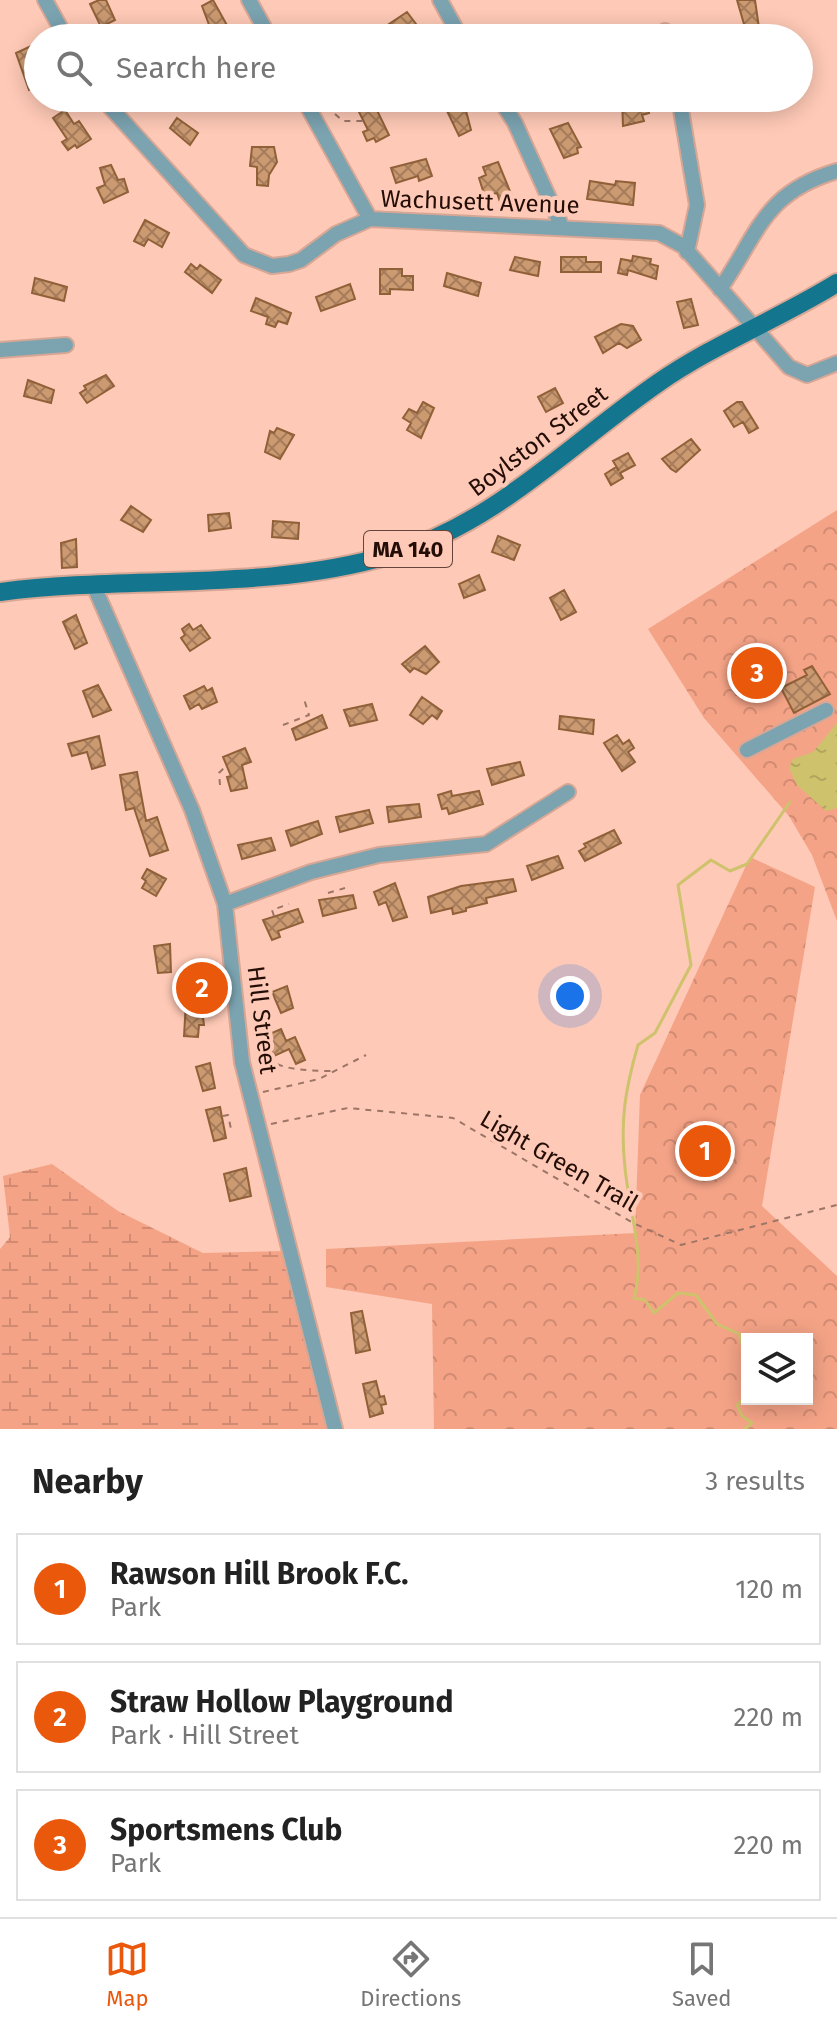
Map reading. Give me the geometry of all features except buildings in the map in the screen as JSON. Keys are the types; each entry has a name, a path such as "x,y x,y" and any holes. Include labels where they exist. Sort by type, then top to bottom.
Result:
{"main road":[{"name":"Boylston Street","path":"0,592 311,572 380,557 424,543 493,509 658,383 837,283"},
{"name":"Boylston Street","path":"801,305 837,293"}],"street":[{"path":"45,0 58,24"},
{"path":"249,0 262,24"},
{"path":"440,0 453,24"},
{"name":"Wachusett Avenue","path":"115,112 244,255 272,266 301,260 336,234 370,219 659,233 676,240 754,330 798,373 807,375 837,363"},
{"path":"311,112 370,219"},
{"path":"507,112 533,161 562,227"},
{"path":"681,112 697,205 687,252"},
{"path":"720,289 764,215 802,185 837,171"},
{"path":"0,350 66,345"},
{"name":"Hill Street","path":"93,584 194,814 225,904 242,1062 335,1429"},
{"path":"747,750 826,710"},
{"path":"225,904 311,872 379,855 486,844 568,792"}],"path":[{"path":"335,114 343,121 363,121"},
{"path":"283,725 309,715 304,699"},
{"path":"220,785 219,773 227,765"},
{"path":"328,893 345,888"},
{"path":"274,916 272,910 289,904"},
{"path":"233,973 248,989 260,1049 270,1062 300,1071 331,1071"},
{"path":"250,1096 319,1079 366,1055"},
{"name":"Light Green Trail","path":"259,1127 348,1108 453,1118 633,1223 681,1245 837,1205"},
{"path":"223,1116 228,1115 231,1129"}],"green space":[{"path":"837,510 837,921 812,855 789,816 704,718 648,629"},
{"path":"750,857 815,887 762,1206 837,1276 837,1429 434,1429 432,1304 326,1287 326,1249 635,1233 640,1095"},
{"path":"52,1164 118,1211 203,1253 289,1251 335,1429 0,1429 0,1249 10,1237 3,1176"}],"water":[{"path":"837,723 837,808 826,811 797,785 789,768 793,759 813,752"}],"waterway":[{"path":"741,1340 739,1334 717,1324 696,1295 678,1293 654,1313 645,1300 634,1298 638,1266 625,1168 623,1120 638,1045 655,1033 691,965 678,885 711,860 730,871 747,864 790,802"},
{"path":"741,1401 737,1405 742,1416 752,1423 745,1429"}],"place":[{"name":"Sportsmens Club","path":"757,673"},
{"name":"Straw Hollow Playground","path":"202,988"},
{"name":"Rawson Hill Brook F.C.","path":"705,1151"}]}
